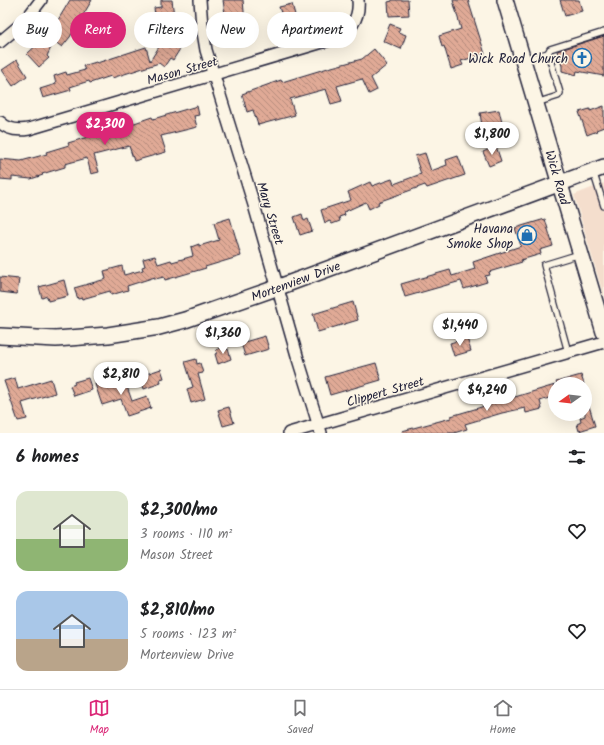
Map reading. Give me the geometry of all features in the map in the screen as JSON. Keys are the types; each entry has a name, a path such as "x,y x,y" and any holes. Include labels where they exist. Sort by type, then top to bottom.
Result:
{"street":[{"path":"0,42 26,21 41,0"},
{"name":"Mary Street","path":"200,0 206,50 320,429"},
{"name":"Mason Street","path":"3,124 17,130 29,129 339,37 353,25 358,8 358,0"},
{"name":"Wick Road","path":"505,0 604,332"},
{"name":"Mortenview Drive","path":"0,336 56,339 81,338 159,327 184,320 278,287 599,169"},
{"name":"Clippert Street","path":"289,433 320,429 604,342"}],"lane":[{"path":"523,60 548,53 550,49 604,32"},
{"path":"536,103 558,96 560,92 548,53"},
{"path":"599,169 604,204"},
{"path":"568,352 544,265 580,254"}],"shaded area":[{"path":"604,183 604,297 574,195"}],"building":[{"path":"70,0 92,0 85,12 70,12 70,37 62,47 62,13"},
{"path":"161,0 172,0 173,12 155,12 154,8 161,7"},
{"path":"223,0 243,0 244,12 225,12"},
{"path":"392,0 408,0 409,15 389,16 388,2"},
{"path":"453,0 468,0 485,54 461,61 463,65 451,69 444,46 442,47 439,36 461,29"},
{"path":"560,0 579,0 582,11 565,16"},
{"path":"292,4 294,12 281,12 279,7"},
{"path":"390,24 400,28 398,32 406,35 401,49 383,41"},
{"name":"Wick Road Church","path":"604,36 604,76 577,71 576,75 562,71 562,66 557,51"},
{"path":"33,48 51,48 47,56 49,58 39,67 27,54"},
{"path":"143,48 146,48 150,61 158,48 180,49 173,60 170,58 164,67 159,63 112,78 111,76 90,83 89,81 70,87 71,90 43,98 40,89 56,84 54,76 66,72 67,75 85,70 83,66"},
{"path":"374,49 387,65 371,78 377,90 369,94 362,79 337,86 342,101 331,104 326,89 290,99 295,115 258,125 253,110 247,112 242,94 281,80 282,82 362,59"},
{"path":"17,60 27,76 13,86 2,70"},
{"path":"197,106 199,115 194,116 197,127 161,136 166,152 134,161 129,146 94,155 99,172 91,174 87,158 65,164 65,167 31,179 12,177 12,180 0,179 0,159 21,161 47,154 46,152 69,145 68,143 91,136 90,135 108,130 108,132 152,117 153,119"},
{"path":"604,106 604,127 587,135 579,112 590,109 590,111"},
{"path":"499,110 502,123 482,126 480,113"},
{"path":"496,146 501,161 489,166 483,152"},
{"path":"425,153 431,171 447,165 446,160 458,156 465,175 427,188 425,185 378,202 379,204 369,209 366,202 344,212 345,215 339,217 340,221 332,224 330,221 325,223 321,210 351,200 348,192 370,182 372,186 392,179 394,184 421,174 415,156"},
{"path":"302,214 304,221 308,219 312,231 300,235 294,217"},
{"path":"230,218 241,256 165,280 164,277 155,279 155,277 127,286 128,290 111,295 110,291 78,299 74,288 106,279 104,271 122,266 124,275 143,270 142,267 145,266 143,259 155,256 158,264 193,256 191,247 219,240 214,223"},
{"path":"545,219 553,246 540,250 541,254 521,260 522,262 489,272 490,275 485,276 487,282 464,289 461,281 405,297 401,284 450,270 452,276 475,269 473,262 521,246 515,228"},
{"path":"0,277 19,279 17,294 0,292"},
{"path":"64,280 68,296 48,301 47,296 42,298 39,287"},
{"path":"353,302 358,320 318,332 313,314"},
{"path":"265,336 269,349 245,356 241,343"},
{"path":"467,338 471,351 454,356 450,343"},
{"path":"225,346 226,349 228,349 231,359 218,364 215,354 217,353 216,350"},
{"path":"196,359 197,364 200,363 203,373 198,374 205,399 191,403 187,389 193,387 185,362"},
{"path":"376,363 381,380 330,395 325,377"},
{"path":"161,369 164,378 160,379 161,383 144,389 140,376"},
{"path":"123,375 132,401 147,396 151,408 127,416 121,399 102,405 95,384"},
{"path":"15,378 18,389 51,379 55,393 22,403 27,419 18,421 4,381"},
{"path":"88,378 92,390 74,396 70,386 75,384 74,382"},
{"path":"548,387 548,398 540,401 542,409 526,413 525,408 502,413 465,424 467,429 454,433 403,433 402,431 451,418 451,416"},
{"path":"229,407 234,423 223,426 218,410"},
{"path":"592,416 595,426 579,431 577,424 592,421"}],"place":[{"name":"Wick Road Church","path":"582,58"},
{"name":"Havana Smoke Shop","path":"527,235"}]}
